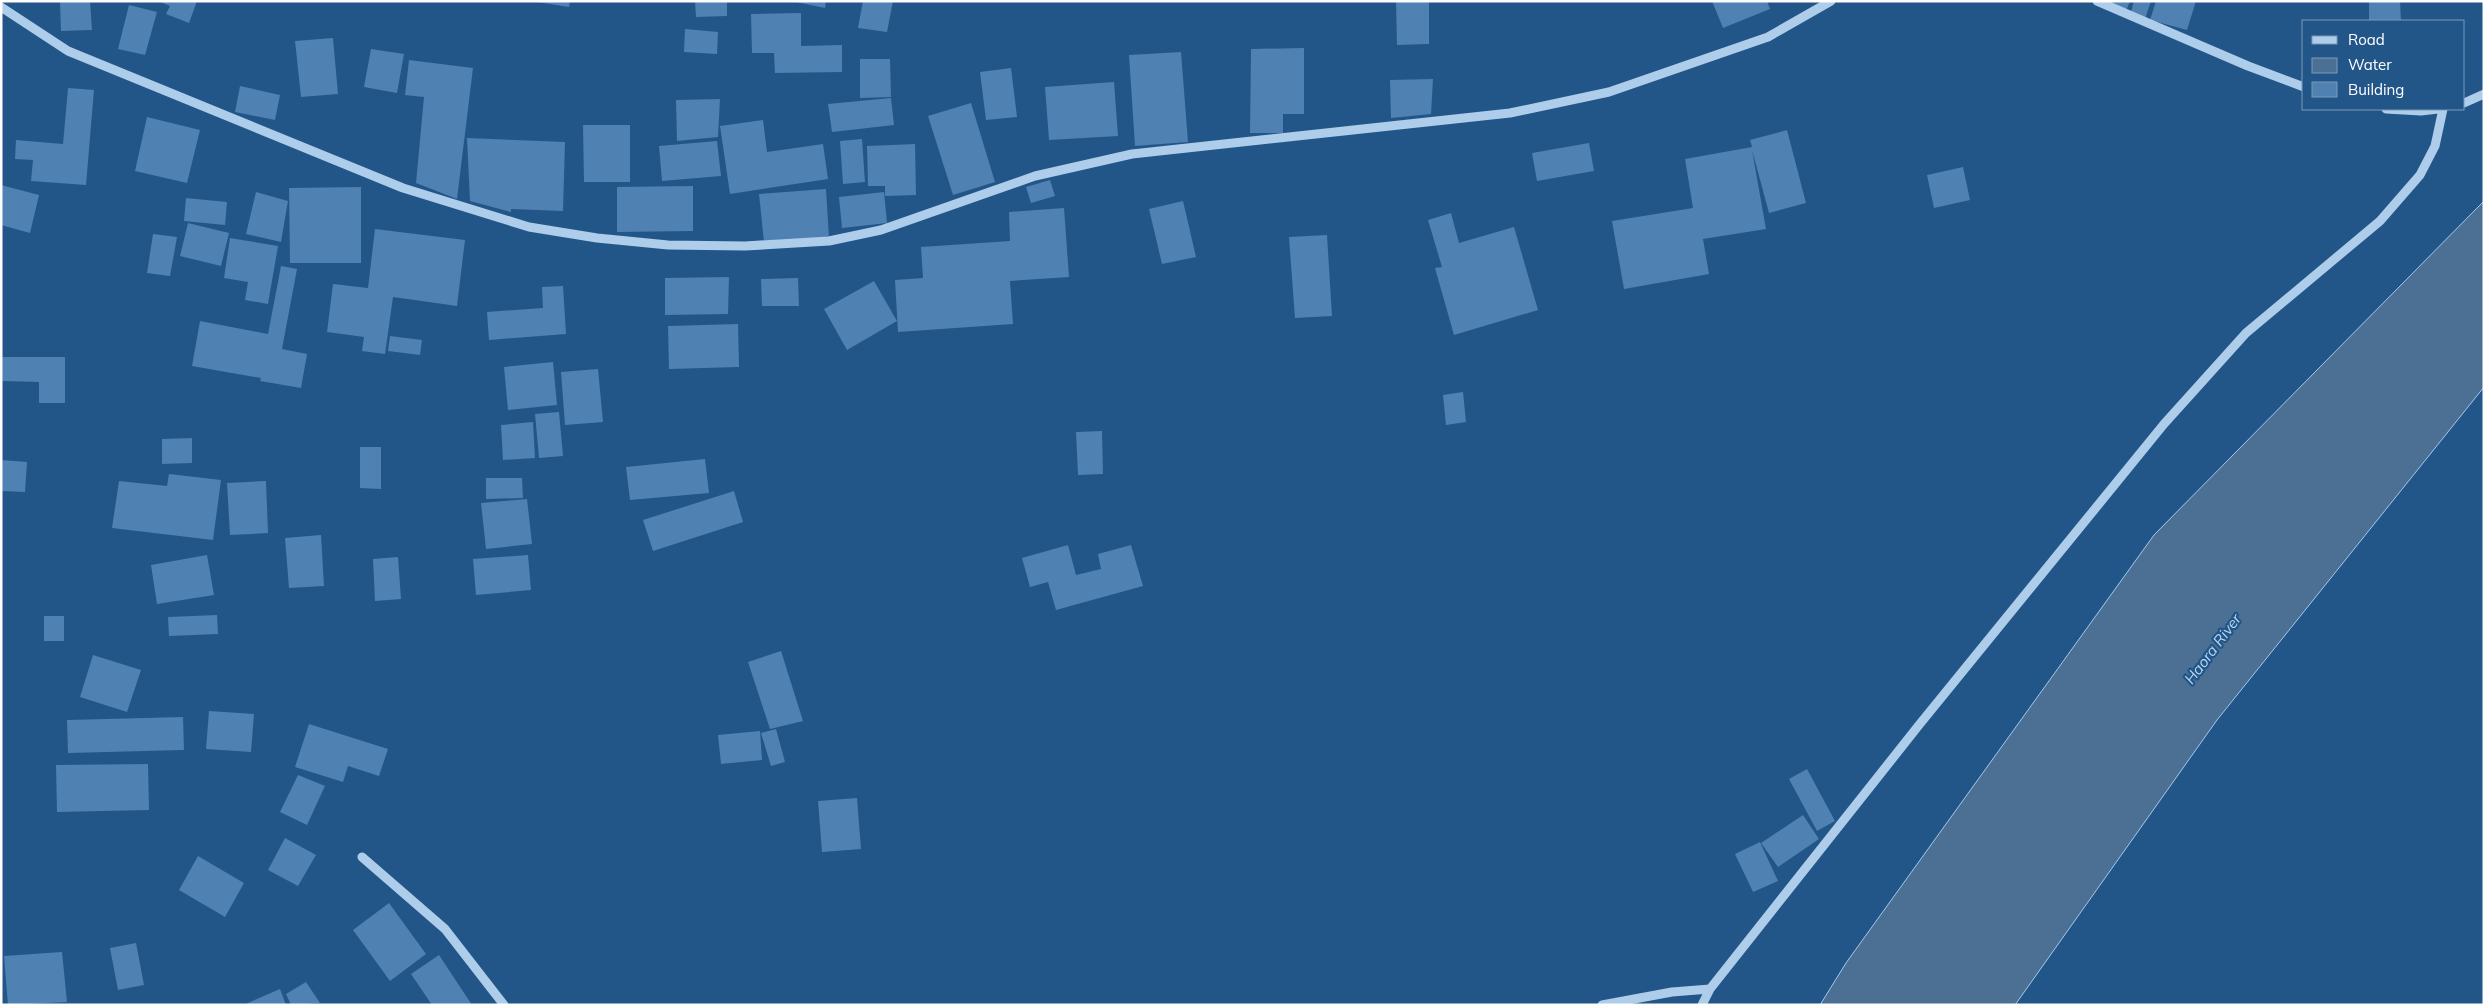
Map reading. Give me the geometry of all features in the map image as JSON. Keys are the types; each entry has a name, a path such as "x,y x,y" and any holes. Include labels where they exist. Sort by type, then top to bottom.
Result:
{"street":[{"path":"1,7 68,50 403,188 529,227 597,238 668,245 745,246 829,241 881,230 1035,176 1132,154 1510,113 1609,92 1768,37 1831,1"},
{"path":"2097,1 2248,66 2302,86"},
{"path":"2465,103 2484,94"},
{"path":"2396,110 2422,110"},
{"path":"1702,1005 1710,989 1919,725 2164,424 2246,333 2380,221 2420,176 2435,146 2443,110"},
{"path":"362,857 445,929 504,1005"},
{"path":"1602,1005 1672,992 1710,989"}],"water":[{"name":"Haora River","path":"2484,201 2484,387 2217,720 2015,1005 1820,1005 1846,963 2154,535"}],"building":[{"path":"90,1 92,30 61,31 60,2"},
{"path":"158,1 197,1 189,23 166,14 170,6"},
{"path":"531,1 570,1 569,7"},
{"path":"695,1 727,1 727,16 696,17"},
{"path":"791,1 826,1 825,8"},
{"path":"863,1 893,1 887,32 858,28"},
{"path":"1396,1 1429,1 1429,44 1397,45"},
{"path":"1712,1 1767,1 1770,9 1723,28"},
{"path":"2104,1 2130,1 2126,11"},
{"path":"2134,1 2151,1 2145,19 2131,12"},
{"path":"2156,1 2196,1 2187,30 2150,20"},
{"path":"2369,1 2400,1 2401,20 2369,20"},
{"path":"129,5 157,12 145,55 118,49"},
{"path":"801,13 801,46 842,45 842,72 775,73 774,53 752,53 751,14"},
{"path":"685,29 718,32 717,54 684,52"},
{"path":"333,38 338,94 301,97 295,41"},
{"path":"1304,48 1304,114 1283,114 1283,133 1250,133 1251,49"},
{"path":"371,49 404,54 397,93 364,87"},
{"path":"1181,52 1188,142 1135,146 1129,55"},
{"path":"860,59 890,59 891,97 860,98"},
{"path":"409,60 473,68 457,199 416,183 424,97 405,95"},
{"path":"1011,68 1017,117 986,120 980,72"},
{"path":"1433,79 1431,114 1391,118 1390,80"},
{"path":"1114,82 1118,136 1049,140 1045,87"},
{"path":"240,86 280,95 275,120 235,112"},
{"path":"68,88 94,90 86,185 31,181 33,160 15,159 16,140 63,144"},
{"path":"891,98 894,125 832,132 828,104"},
{"path":"720,99 718,137 677,141 676,100"},
{"path":"971,103 995,182 953,195 928,116"},
{"path":"147,117 200,130 187,183 135,171"},
{"path":"763,120 767,152 823,144 828,179 730,194 720,126"},
{"path":"583,125 630,125 630,182 584,182"},
{"path":"1787,130 1806,203 1769,213 1752,150 1766,229 1703,239 1709,274 1624,289 1612,221 1693,208 1685,159 1752,147 1750,140"},
{"path":"467,138 565,142 563,211 511,209 511,212 470,201"},
{"path":"862,139 865,182 843,184 840,141"},
{"path":"717,141 721,176 662,181 659,146"},
{"path":"1589,143 1594,171 1537,181 1532,153"},
{"path":"915,144 916,195 885,196 885,186 868,186 867,146"},
{"path":"1963,167 1970,200 1934,208 1927,175"},
{"path":"1050,180 1055,196 1031,203 1026,187"},
{"path":"1,185 39,195 30,233 1,225"},
{"path":"693,186 693,231 617,232 617,187"},
{"path":"361,187 361,263 290,263 289,188"},
{"path":"826,189 829,238 764,242 759,194"},
{"path":"256,192 288,201 281,242 246,234"},
{"path":"884,192 887,223 842,228 839,197"},
{"path":"186,198 227,202 225,225 184,221"},
{"path":"1183,201 1196,257 1162,264 1149,209"},
{"path":"1064,208 1069,277 1010,281 1013,324 898,332 895,280 923,278 921,247 1010,241 1009,212"},
{"path":"1451,213 1459,243 1514,227 1538,310 1454,335 1435,268 1442,267 1428,220"},
{"path":"188,223 229,233 221,266 180,256"},
{"path":"375,229 465,240 457,306 393,297 385,354 362,351 364,337 327,332 333,284 368,288"},
{"path":"153,234 177,237 170,276 147,273"},
{"path":"1327,235 1332,316 1295,318 1289,237"},
{"path":"230,238 278,246 268,304 245,300 248,282 224,278"},
{"path":"281,266 297,269 282,349 307,354 301,388 260,381 261,378 192,366 200,321 268,334"},
{"path":"729,277 728,314 665,315 665,278"},
{"path":"798,278 799,306 762,306 761,279"},
{"path":"874,281 897,321 847,350 824,309"},
{"path":"563,286 566,334 489,340 487,312 543,308 542,287"},
{"path":"738,324 739,367 669,369 668,326"},
{"path":"390,336 422,340 420,355 388,351"},
{"path":"1,357 65,357 65,403 39,403 39,382 1,381"},
{"path":"553,362 557,405 508,410 504,367"},
{"path":"598,369 603,422 565,425 561,372"},
{"path":"1463,392 1466,422 1446,425 1443,395"},
{"path":"559,412 563,456 539,458 535,414"},
{"path":"533,422 535,458 503,460 501,425"},
{"path":"1102,431 1103,474 1078,475 1076,432"},
{"path":"192,438 192,463 162,464 162,439"},
{"path":"360,447 381,447 381,489 360,488"},
{"path":"705,459 709,493 630,500 626,467"},
{"path":"1,460 27,462 25,492 1,491"},
{"path":"169,474 221,480 213,540 112,528 119,481 167,486"},
{"path":"486,478 522,478 523,498 486,499"},
{"path":"266,481 268,533 230,535 227,483"},
{"path":"734,491 743,522 653,551 643,520"},
{"path":"527,499 532,544 486,549 481,503"},
{"path":"321,535 324,586 289,588 285,538"},
{"path":"1068,545 1076,575 1101,569 1098,554 1131,545 1143,586 1056,610 1048,582 1030,587 1022,558"},
{"path":"207,555 214,595 157,604 151,565"},
{"path":"528,555 531,590 476,595 473,559"},
{"path":"398,557 401,599 375,601 373,559"},
{"path":"217,615 218,634 169,636 168,617"},
{"path":"44,616 64,616 64,641 44,641"},
{"path":"781,651 803,721 770,729 748,662"},
{"path":"93,655 141,670 127,712 80,697"},
{"path":"209,711 254,714 251,752 206,749"},
{"path":"183,717 184,750 68,753 67,720"},
{"path":"309,724 388,749 379,776 348,766 343,782 295,767"},
{"path":"776,729 785,762 771,766 761,733"},
{"path":"760,731 762,760 721,764 718,735"},
{"path":"148,764 149,810 57,812 56,765"},
{"path":"1807,769 1835,821 1817,831 1789,779"},
{"path":"298,775 325,786 307,825 280,812"},
{"path":"857,798 861,849 822,852 818,801"},
{"path":"1803,815 1819,839 1778,867 1761,843"},
{"path":"285,838 316,855 298,886 268,870"},
{"path":"1760,842 1778,881 1753,892 1735,854"},
{"path":"198,856 244,883 225,917 179,890"},
{"path":"389,903 426,954 390,981 353,930"},
{"path":"136,943 144,985 118,990 110,948"},
{"path":"62,952 67,1002 8,1005 4,956"},
{"path":"439,955 472,1005 432,1005 411,974"},
{"path":"306,982 320,1003 291,1005 286,994"},
{"path":"280,989 286,1005 243,1005"}]}
